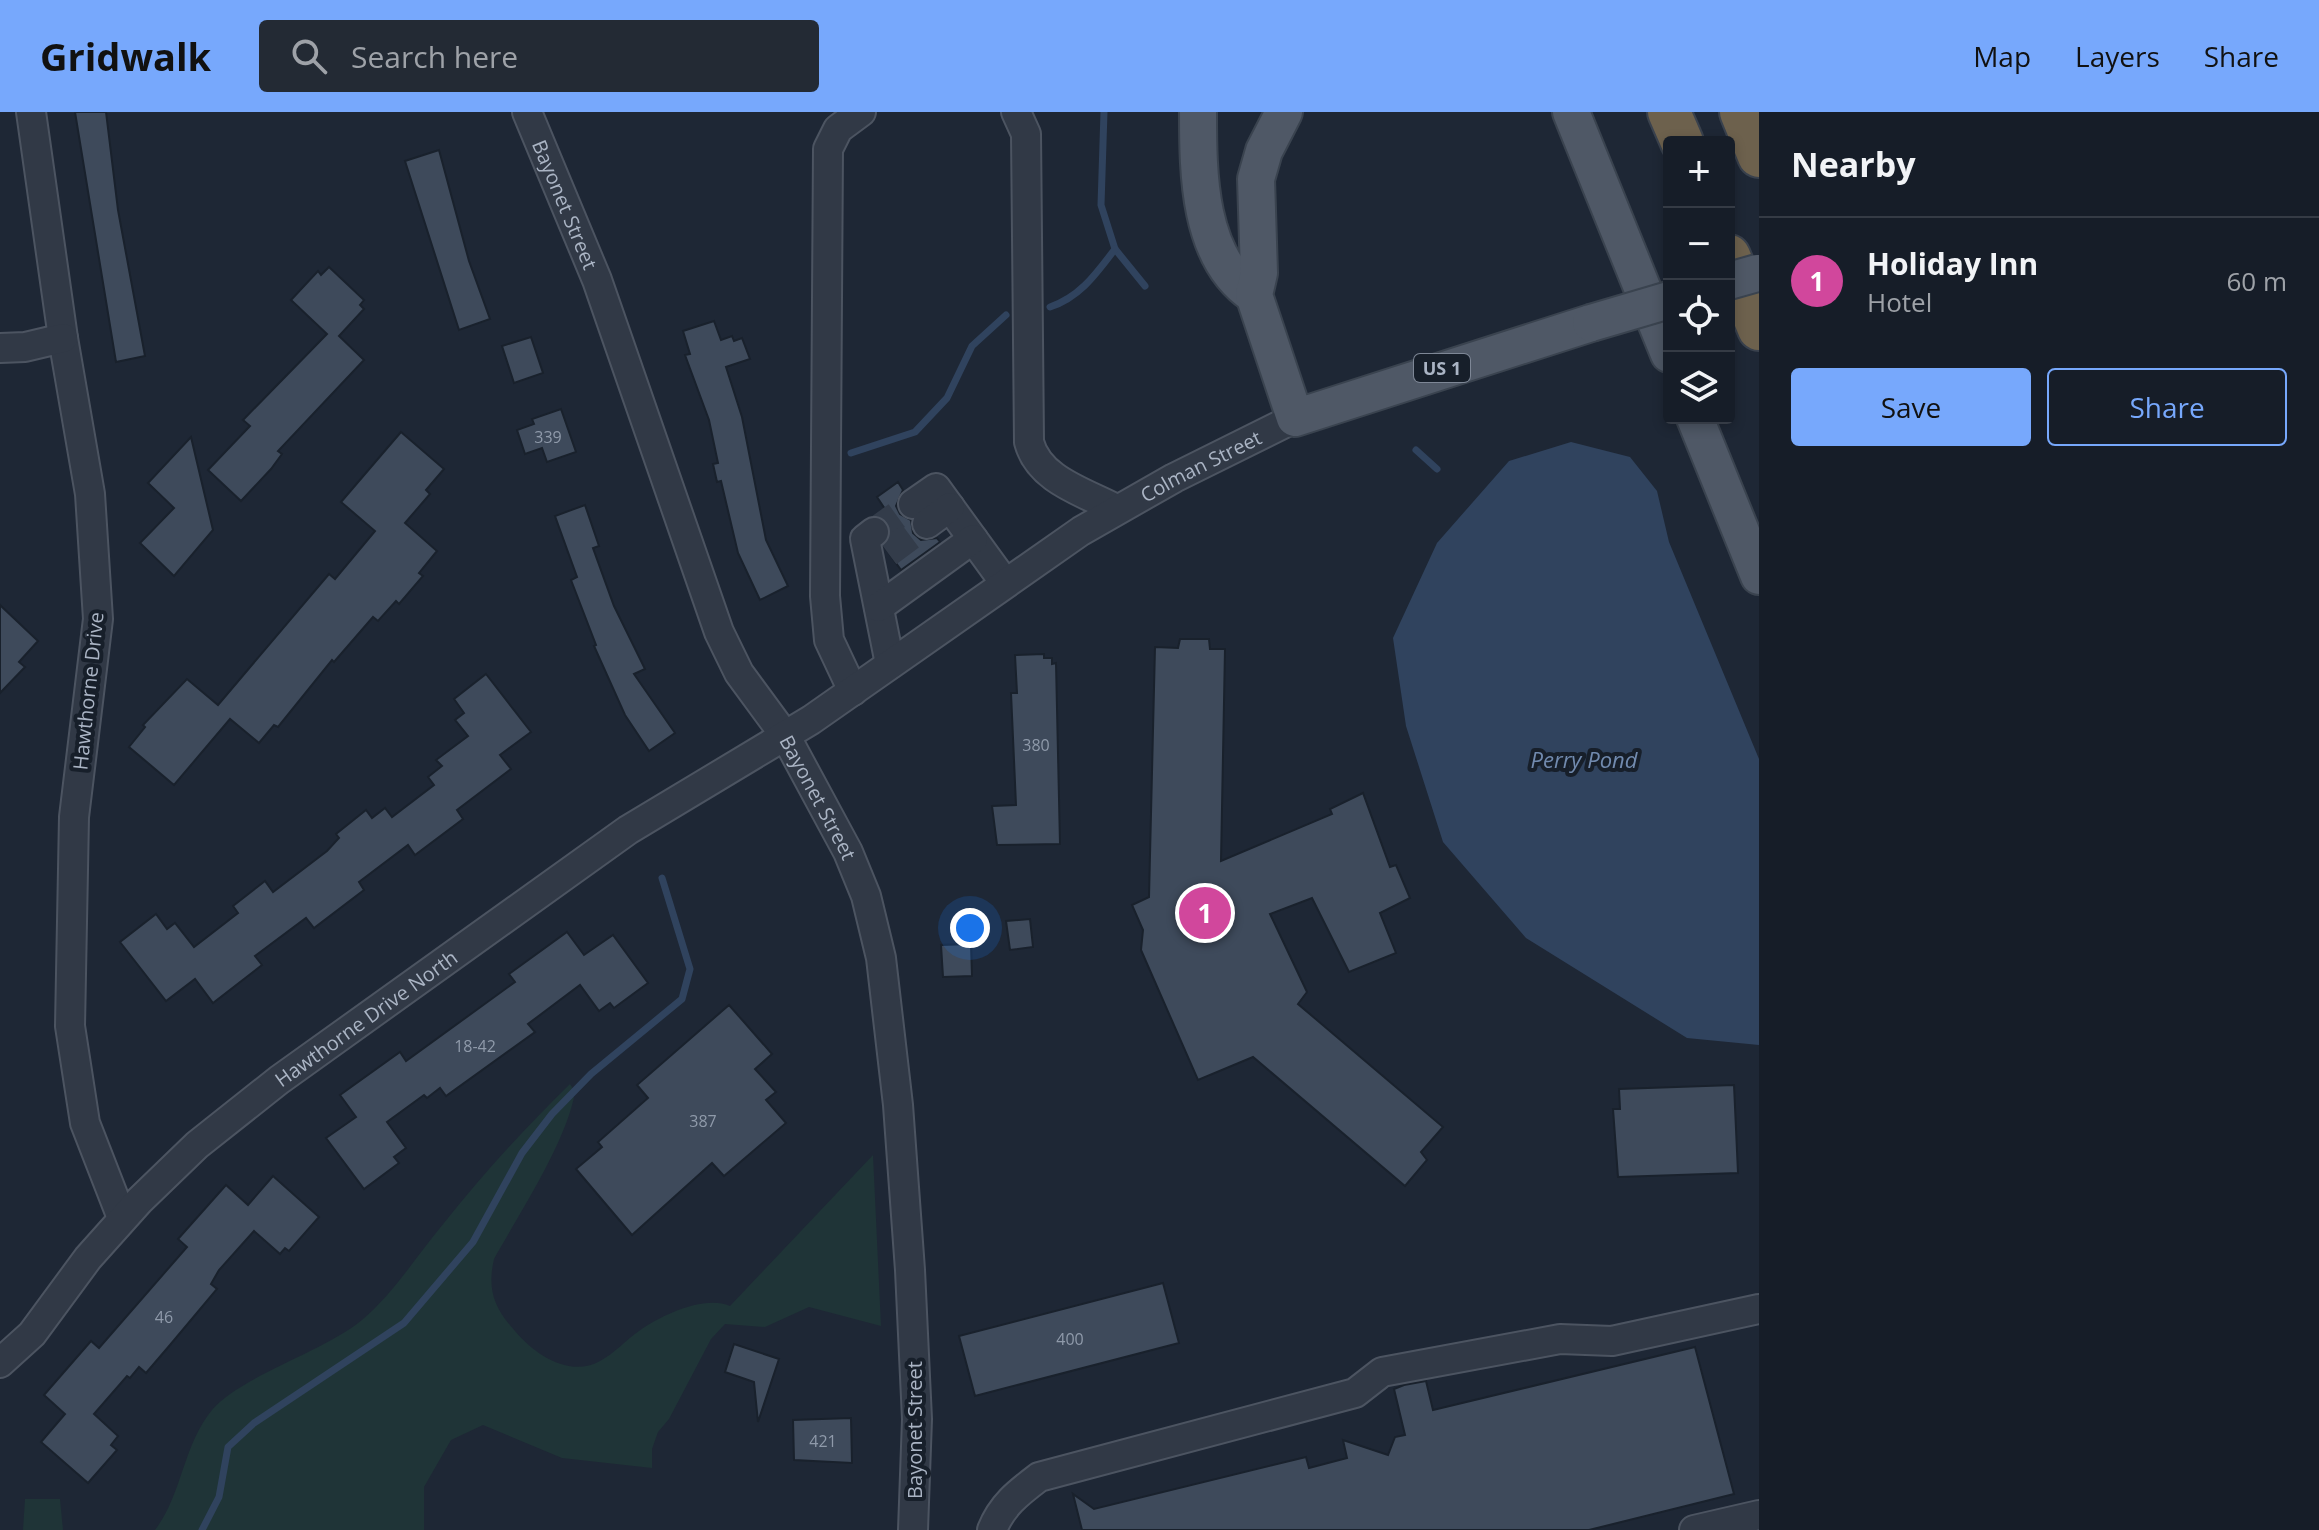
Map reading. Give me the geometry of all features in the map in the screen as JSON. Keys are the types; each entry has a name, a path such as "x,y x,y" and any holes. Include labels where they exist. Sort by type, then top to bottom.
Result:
{"highway":[{"path":"1669,112 1679,136"},
{"path":"1741,112 1759,156"},
{"path":"1735,271 1759,329"}],"main road":[{"path":"1198,112 1199,175 1218,257 1230,276 1254,295"},
{"path":"1284,112 1264,151 1256,179 1255,225 1260,267 1254,295 1295,418"},
{"path":"1571,113 1668,352"},
{"path":"1732,280 1759,272"},
{"name":"Colman Street","path":"1295,418 1663,302"},
{"path":"1697,424 1759,576"}],"street":[{"name":"Hawthorne Drive","path":"31,112 63,338 90,494 98,619 74,817 70,1026 85,1123 122,1218"},
{"name":"Bayonet Street","path":"527,112 597,280 719,632 739,673 786,737 848,852 866,896 881,958 898,1105 917,1419 913,1530"},
{"path":"853,691 829,640 825,596 828,149 838,129 861,112"},
{"path":"1016,112 1026,134 1034,460 1050,474 1116,509"},
{"path":"0,348 25,347 63,338"},
{"name":"Colman Street","path":"786,737 1116,509 1295,418"},
{"path":"920,514 936,488 1005,583"},
{"path":"879,607 973,539"},
{"path":"877,550 879,607 890,664"},
{"name":"Hawthorne Drive North","path":"0,1363 36,1330 122,1218 197,1145 279,1080 628,830 786,737"},
{"path":"992,1530 999,1512 1011,1498 1039,1477 1355,1393 1382,1372 1560,1339 1612,1341 1759,1309"},
{"path":"1694,1530 1759,1515"}],"green space":[{"path":"570,1084 575,1092 562,1132 541,1177 494,1259 492,1270 492,1289 497,1306 508,1323 532,1348 565,1365 589,1366 671,1313 708,1303 730,1306 873,1155 881,1326 809,1307 765,1327 725,1324 711,1339 669,1419 658,1432 652,1449 652,1468 562,1458 483,1425 451,1440 424,1487 424,1530 155,1530 171,1501 202,1424 212,1410 261,1375 326,1343 362,1320 395,1286 489,1169"},
{"path":"25,1499 60,1499 63,1530 23,1530"}],"water":[{"name":"Perry Pond","path":"1571,442 1630,457 1657,491 1669,542 1759,759 1759,1045 1687,1038 1526,938 1443,842 1406,726 1393,638 1437,543 1509,461"}],"building":[{"path":"75,112 106,112 118,210 145,356 116,362"},
{"path":"439,150 469,261 490,319 459,330 405,161"},
{"path":"329,267 364,300 360,305 364,309 339,336 364,360 278,451 282,454 271,469 241,501 208,470 250,426 243,420 327,334 291,300 318,271 321,275"},
{"path":"714,321 721,340 732,336 734,341 742,338 750,359 726,367 742,417 766,540 788,586 760,600 738,553 721,481 717,482 713,464 718,463 709,420 685,355 690,354 683,331"},
{"path":"531,337 543,373 514,383 502,346"},
{"path":"561,409 576,452 547,462 542,448 525,454 517,430 534,424 532,419"},
{"path":"401,432 444,469 426,490 430,494 405,523 437,551 419,573 423,576 399,604 396,601 378,621 373,617 334,662 332,660 278,727 274,725 259,743 230,719 174,785 129,747 145,727 143,725 187,679 218,705 329,574 335,579 375,531 341,502"},
{"path":"191,437 213,530 174,576 140,543 174,508 148,483"},
{"path":"898,482 903,490 896,506 900,514 911,520 913,533 921,540 937,538 940,542 901,570 884,546 891,530 884,519 889,515 877,497"},
{"path":"585,505 599,546 593,548 614,606 645,669 634,674 675,733 649,751 625,715 594,646 571,580 577,577 555,516"},
{"path":"0,605 38,641 19,662 25,667 0,693"},
{"path":"1180,639 1209,639 1210,649 1225,649 1221,861 1332,814 1330,809 1363,793 1390,867 1396,865 1410,898 1380,913 1396,953 1349,972 1312,898 1270,914 1307,992 1298,1004 1443,1127 1421,1152 1427,1160 1405,1186 1253,1057 1198,1080 1141,950 1143,930 1132,905 1149,897 1155,647 1178,648"},
{"path":"1044,654 1044,658 1052,658 1052,664 1056,663 1060,844 997,845 992,806 1016,805 1011,693 1017,693 1015,655"},
{"path":"486,674 531,732 500,755 511,769 457,810 463,819 415,855 408,845 359,882 364,890 314,928 306,918 255,956 262,965 213,1003 195,979 166,1001 120,942 156,914 167,929 175,923 194,947 238,913 233,906 265,881 273,892 327,851 339,838 336,834 366,810 372,818 385,808 392,817 434,785 428,777 442,766 436,760 468,736 455,720 464,713 454,699"},
{"path":"1030,919 1033,947 1010,950 1006,921"},
{"path":"567,932 584,955 613,935 648,983 614,1008 610,1003 599,1011 580,985 528,1024 535,1032 446,1096 440,1088 427,1098 424,1095 387,1122 406,1148 394,1157 399,1163 364,1189 326,1138 356,1117 340,1095 400,1052 406,1061 515,982 509,974"},
{"path":"971,944 972,976 943,977 941,945"},
{"path":"729,1005 772,1054 755,1069 776,1092 766,1100 786,1123 724,1176 712,1163 632,1235 576,1169 602,1147 598,1142 648,1098 637,1085"},
{"path":"1734,1085 1738,1173 1618,1177 1613,1109 1620,1109 1619,1089"},
{"path":"273,1176 319,1217 289,1251 285,1248 280,1254 254,1231 219,1270 211,1284 217,1289 146,1373 139,1367 130,1378 127,1376 94,1414 118,1436 111,1445 117,1450 88,1483 41,1442 65,1414 44,1395 91,1341 99,1348 187,1247 178,1239 226,1185 248,1205"},
{"path":"1163,1283 1179,1343 975,1396 959,1336"},
{"path":"734,1344 779,1359 758,1422 754,1382 725,1372"},
{"path":"1695,1347 1734,1494 1589,1530 1082,1530 1073,1494 1094,1509 1306,1457 1309,1468 1347,1458 1343,1440 1388,1455 1395,1437 1405,1435 1394,1389 1404,1385 1426,1381 1433,1410"},
{"path":"851,1418 852,1463 794,1460 793,1420"}],"waterway":[{"path":"1104,112 1101,205 1115,249 1145,286"},
{"path":"1050,307 1079,291 1115,249"},
{"path":"851,453 915,432 947,398 972,346 1006,315"},
{"path":"1416,450 1437,469"},
{"path":"202,1530 219,1497 228,1447 254,1423 404,1323 473,1242 522,1153 552,1114 591,1074 682,999 690,969 662,878"}],"tunnel":[{"path":"874,532 913,504"},
{"path":"888,553 927,524"}],"place":[{"name":"Holiday Inn","path":"1205,913"}]}
